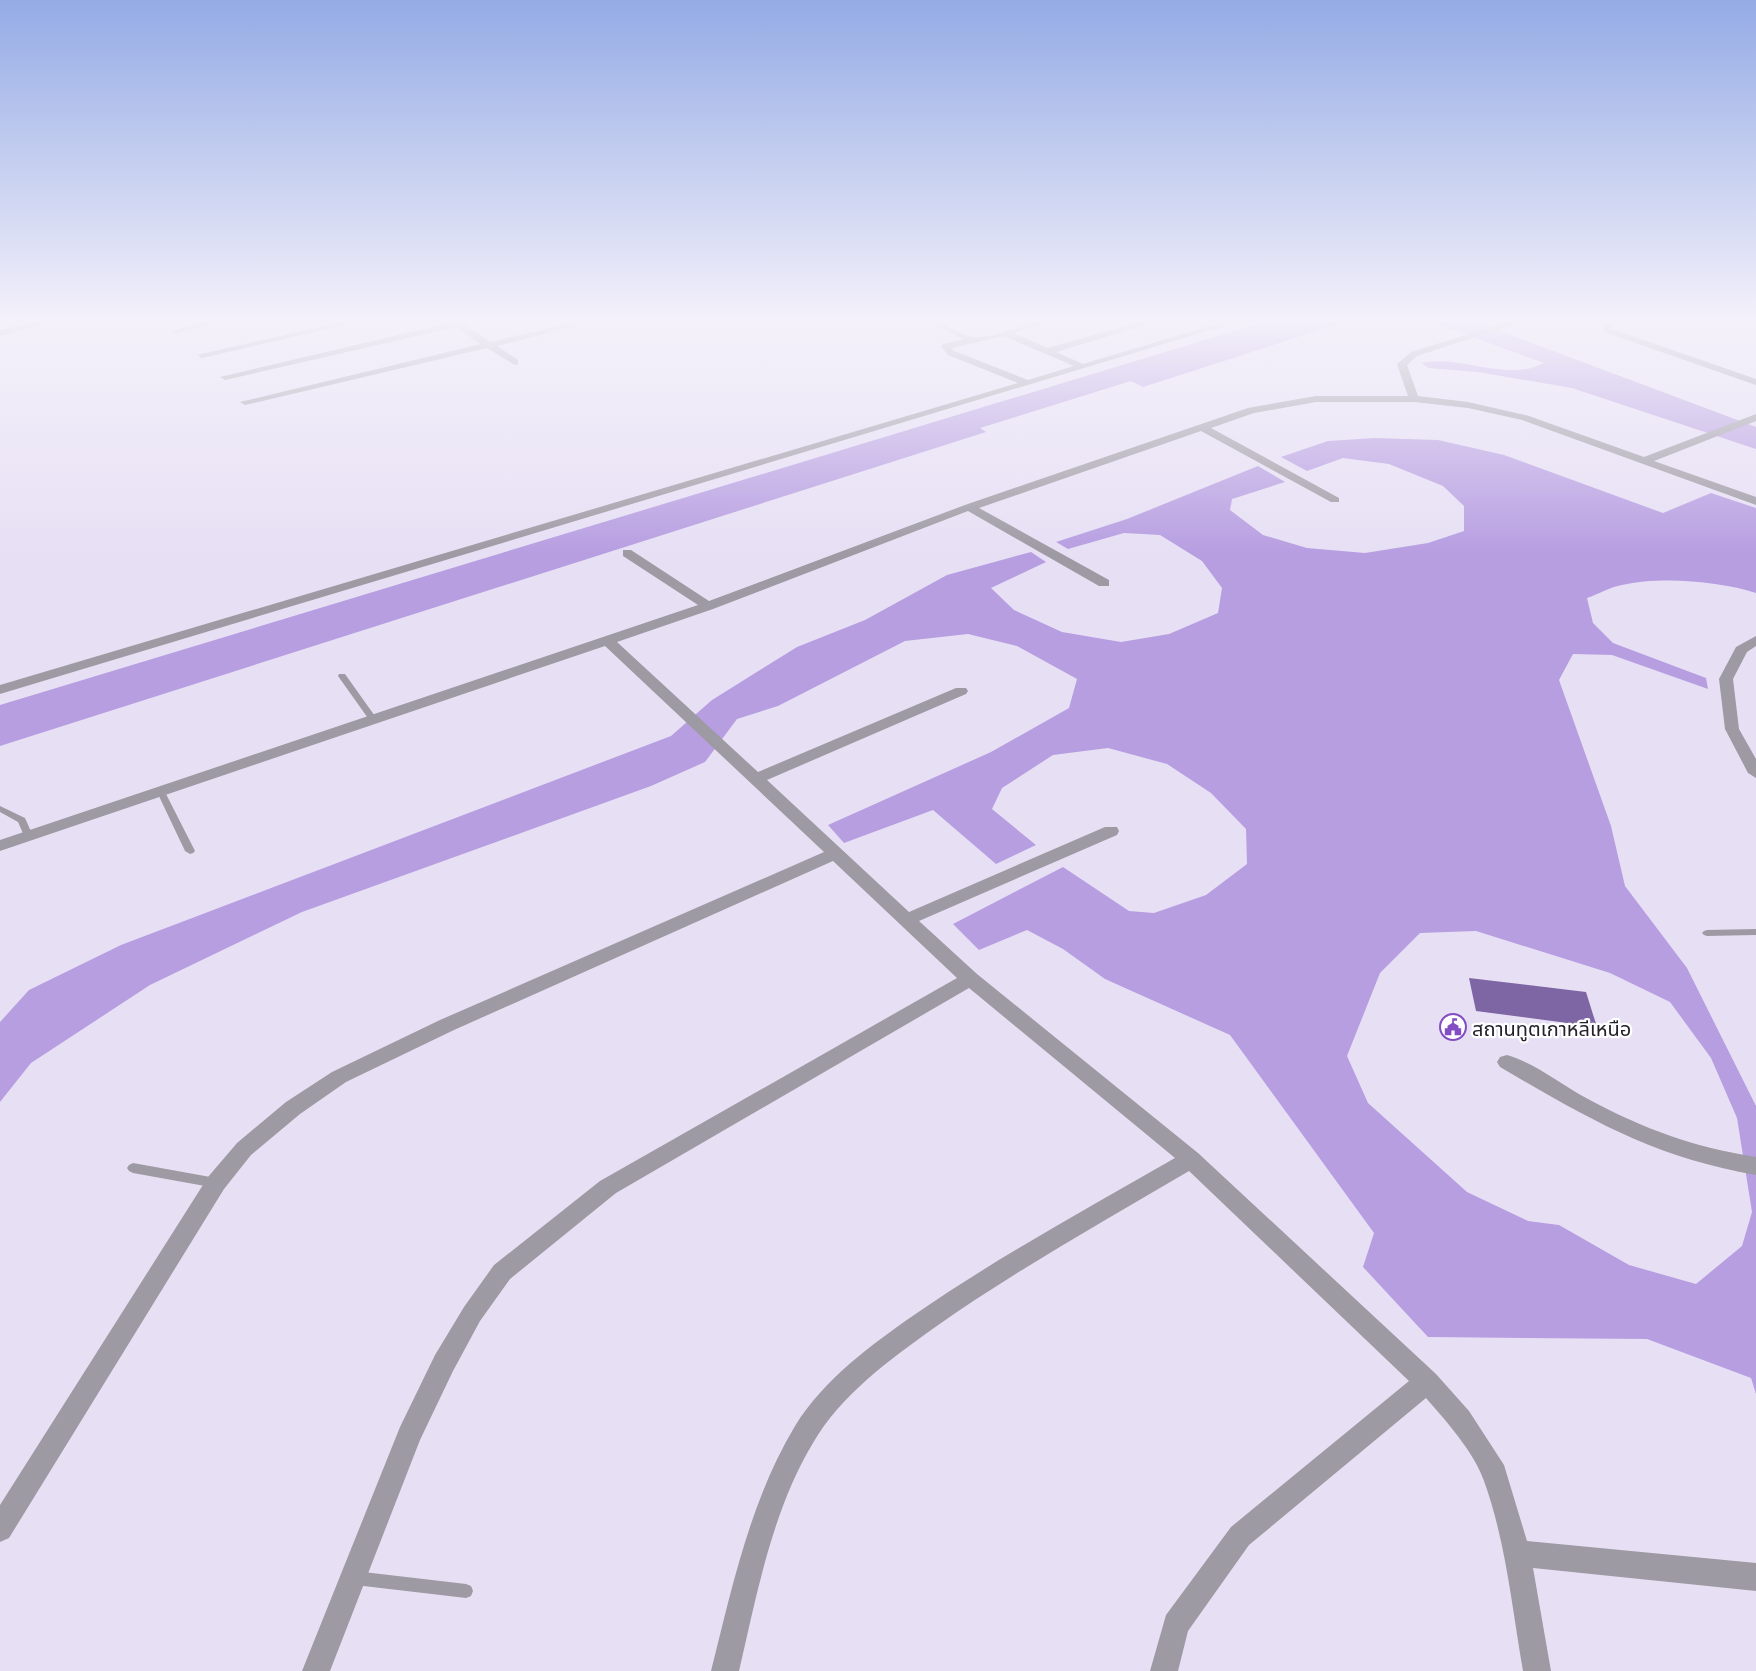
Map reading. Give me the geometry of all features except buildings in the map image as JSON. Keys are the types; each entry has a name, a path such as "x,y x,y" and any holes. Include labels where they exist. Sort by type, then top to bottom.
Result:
{"street":[{"path":"245,402 266,397"},
{"path":"0,690 981,397"},
{"path":"0,846 708,606 969,507 1252,410 1316,399 1414,399 1468,405 1525,418 1756,501"},
{"path":"1646,460 1751,419"},
{"path":"1204,428 1335,500"},
{"path":"969,507 1104,583"},
{"path":"627,553 708,606"},
{"path":"606,639 728,756 970,979 1191,1159 1427,1382 1460,1419 1495,1474 1517,1553 1537,1671"},
{"path":"1756,640 1741,650 1726,679 1732,729 1756,773"},
{"path":"754,780 961,691"},
{"path":"906,920 1111,831"},
{"path":"0,1529 216,1183 244,1149 293,1108 339,1077 447,1025 834,854"},
{"path":"316,1671 409,1436 444,1363 472,1314 502,1272 608,1187 970,979"},
{"path":"1507,1062 1586,1107 1643,1134 1704,1156 1756,1166"},
{"path":"725,1671 757,1541 792,1454 827,1402 883,1350 985,1280 1191,1159"},
{"path":"1164,1671 1176,1625 1240,1536 1427,1382"},
{"path":"1517,1553 1756,1577"}],"lane":[{"path":"342,676 373,719"},
{"path":"161,792 190,851"},
{"path":"0,809 22,820 28,836"},
{"path":"1707,933 1756,932"},
{"path":"134,1168 216,1183"},
{"path":"353,1577 466,1591"}],"shaded area":[{"path":"1017,397 1080,397 980,428 986,432 0,746 0,705"},
{"path":"1599,397 1676,397 1756,427 1756,449"},
{"path":"1375,438 1438,440 1504,455 1663,513 1711,493 1756,508 1756,593 1725,585 1672,580 1637,582 1618,586 1587,598 1593,623 1613,643 1706,678 1708,689 1612,655 1573,654 1559,680 1611,826 1625,886 1687,968 1756,1106 1756,1394 1751,1378 1647,1339 1428,1337 1363,1267 1374,1233 1230,1035 1105,979 1063,949 1027,930 979,950 953,924 1063,867 1129,911 1154,913 1206,895 1247,864 1246,829 1211,793 1167,764 1108,748 1053,755 1002,788 992,809 1036,845 996,864 933,810 844,843 828,825 991,752 1069,708 1077,679 1017,646 968,634 905,641 778,706 737,719 705,762 651,786 302,912 150,985 31,1063 0,1102 0,1022 29,990 121,945 671,736 712,700 797,647 865,620 947,575 1031,552 1046,562 991,588 1014,610 1062,632 1121,642 1169,634 1218,613 1222,588 1202,561 1160,535 1124,533 1068,549 1056,542 1127,519 1258,466 1285,482 1232,499 1230,510 1263,535 1307,548 1365,553 1428,543 1464,531 1464,506 1443,486 1389,464 1343,458 1307,471 1281,457 1328,441","holes":["1476,931 1610,973 1670,1002 1711,1058 1737,1118 1752,1212 1742,1246 1696,1284 1629,1265 1559,1225 1528,1221 1467,1192 1368,1103 1347,1056 1380,973 1420,933"]}],"place":[{"name":"สถานทูตเกาหลีเหนือ","path":"1453,1027"}]}
